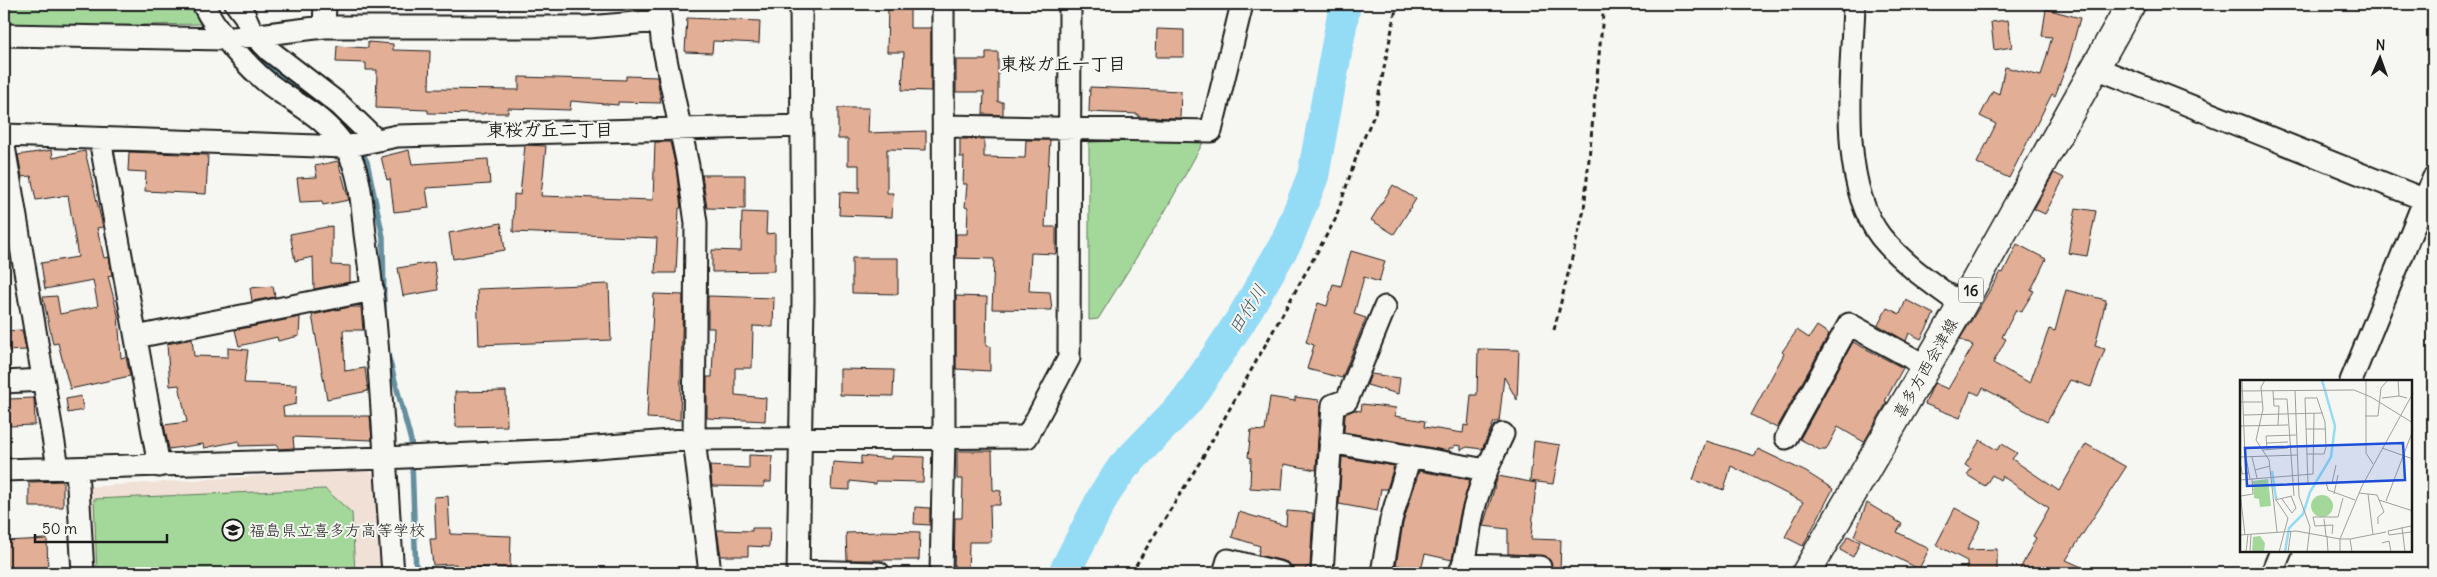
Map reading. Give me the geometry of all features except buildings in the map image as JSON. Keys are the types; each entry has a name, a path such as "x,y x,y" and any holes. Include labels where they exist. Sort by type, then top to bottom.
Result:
{"main road":[{"name":"喜多方西会津線","path":"1806,573 1962,305 2131,4"}],"street":[{"path":"203,4 225,38 274,88 320,118 345,147 353,164 360,197 373,290 393,573"},
{"path":"236,4 253,34 270,51 340,105 376,140"},
{"path":"324,27 325,4"},
{"path":"800,4 802,440 798,572 879,573"},
{"path":"941,573 944,439 944,4"},
{"path":"4,470 384,458 560,450 694,439 802,440 1027,437 1069,358 1070,4"},
{"path":"944,126 1211,131 1242,4"},
{"path":"1854,4 1850,139 1863,204 1881,236 1914,271 1962,305"},
{"path":"4,35 225,38 324,27 588,27 660,12 662,40 682,129 696,223 694,439 710,573"},
{"path":"2096,68 2429,201"},
{"path":"4,135 220,141 345,147 397,136 802,126"},
{"path":"100,139 159,466"},
{"path":"4,146 13,262 68,468 83,573"},
{"path":"2351,380 2429,201 2433,179"},
{"path":"136,337 373,290"},
{"path":"1322,573 1333,405 1347,400 1385,307"},
{"path":"1786,438 1849,324 1926,366"},
{"path":"4,382 43,380"},
{"path":"1503,434 1486,470 1472,516 1462,569 1540,567"},
{"path":"1330,442 1486,470"},
{"path":"1382,573 1391,520 1410,456"},
{"path":"2272,573 2282,552"},
{"path":"1224,573 1228,560 1281,573"}],"path":[{"path":"1131,573 1200,462 1335,220 1359,149 1376,113 1397,4"},
{"path":"1554,330 1584,210 1604,4"}],"shaded area":[{"name":"福島県立喜多方高等学校","path":"368,469 375,477 381,573 90,573 85,487"}],"green space":[{"path":"6,4 191,4 206,24 5,27"},
{"path":"1205,139 1164,213 1098,319 1089,320 1089,142"},
{"name":"福島県立喜多方高等学校","path":"325,489 352,513 355,573 97,573 94,499"}],"waterway":[{"name":"田付川","path":"1064,573 1104,495 1123,467 1187,401 1241,320 1287,241 1313,176 1345,4"},
{"path":"256,50 264,63 316,103"},
{"path":"329,114 351,132 356,140"},
{"path":"360,148 367,162 383,237 384,311"},
{"path":"388,355 411,441 412,452"},
{"path":"412,462 416,573"}],"place":[{"name":"福島県立喜多方高等学校","path":"233,530"}],"district":[{"name":"東桜ガ丘一丁目","path":"1063,63"},
{"name":"東桜ガ丘二丁目","path":"550,129"}]}
